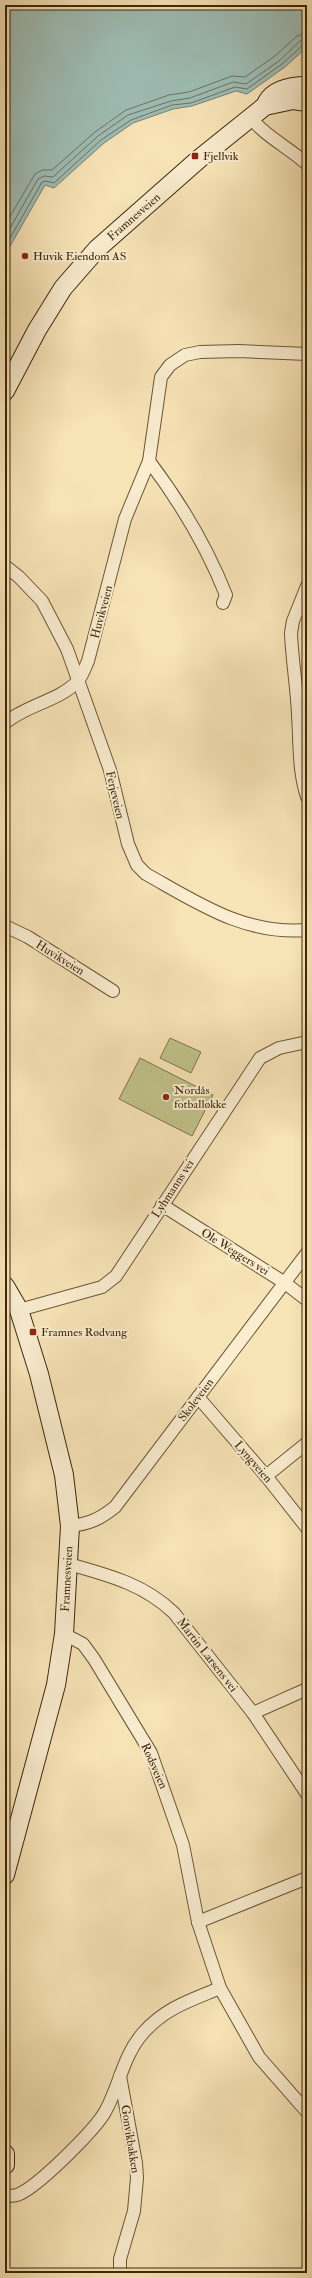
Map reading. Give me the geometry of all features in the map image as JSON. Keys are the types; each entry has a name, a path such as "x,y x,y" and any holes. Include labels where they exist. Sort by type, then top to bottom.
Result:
{"main road":[{"name":"Framnesveien","path":"265,106 270,97 284,88 307,86"},
{"name":"Framnesveien","path":"5,391 37,330 63,288 81,265 148,204 265,106 293,100 307,102"},
{"name":"Framnesveien","path":"5,1286 19,1310 58,1445 68,1500 70,1526 64,1634 50,1712 5,1875"},
{"path":"5,2154 5,2165"}],"street":[{"path":"250,117 261,130 307,164"},
{"name":"Huvikveien","path":"5,723 15,714 68,690 79,680 88,661 126,519 149,461 161,377 170,365 185,356 200,352 240,351 307,354"},
{"path":"149,461 174,495 207,554 226,595 222,603"},
{"name":"Ferjeveien","path":"5,566 19,577 42,601 67,649 110,770 128,844 137,865 146,874 230,919 246,925 277,929 307,930"},
{"path":"307,586 293,621 291,633 298,716 298,748 302,780 307,797"},
{"name":"Huvikveien","path":"5,926 28,937 113,991"},
{"name":"Lyhmanns vei","path":"19,1310 102,1286 116,1276 260,1058 280,1048 307,1042"},
{"name":"Ole Weggers vei","path":"162,1205 285,1283 307,1300"},
{"name":"Skoleveien","path":"70,1526 88,1524 100,1519 115,1507 307,1254"},
{"name":"Lyngveien","path":"198,1397 266,1476 307,1528"},
{"path":"266,1476 307,1443"},
{"name":"Martin Larsens vei","path":"69,1564 120,1579 161,1600 174,1613 253,1713 307,1794"},
{"name":"Rødsveien","path":"64,1634 83,1644 94,1659 151,1753 183,1845 198,1922 220,1988 259,2057 306,2109"},
{"path":"253,1713 307,1689"},
{"path":"198,1922 307,1878"},
{"name":"Gonvikbakken","path":"5,2196 17,2195 30,2187 80,2141 106,2111 125,2060 135,2043 157,2020 182,2002 220,1988"},
{"name":"Gonvikbakken","path":"120,2076 136,2163 137,2178 134,2211 120,2260 120,2273"}],"green space":[{"path":"170,1038 201,1052 191,1073 160,1058"},
{"name":"Nordås fotballøkke","path":"140,1058 213,1095 192,1136 119,1099"}],"water":[{"path":"5,5 307,5 307,47 285,67 247,94 236,91 192,106 173,109 133,123 104,143 54,188 45,185 5,255"}],"place":[{"name":"Fjellvik","path":"195,156"},
{"name":"Huvik Eiendom AS","path":"25,256"},
{"name":"Nordås fotballøkke","path":"166,1097"},
{"name":"Framnes Rødvang","path":"33,1332"}]}
